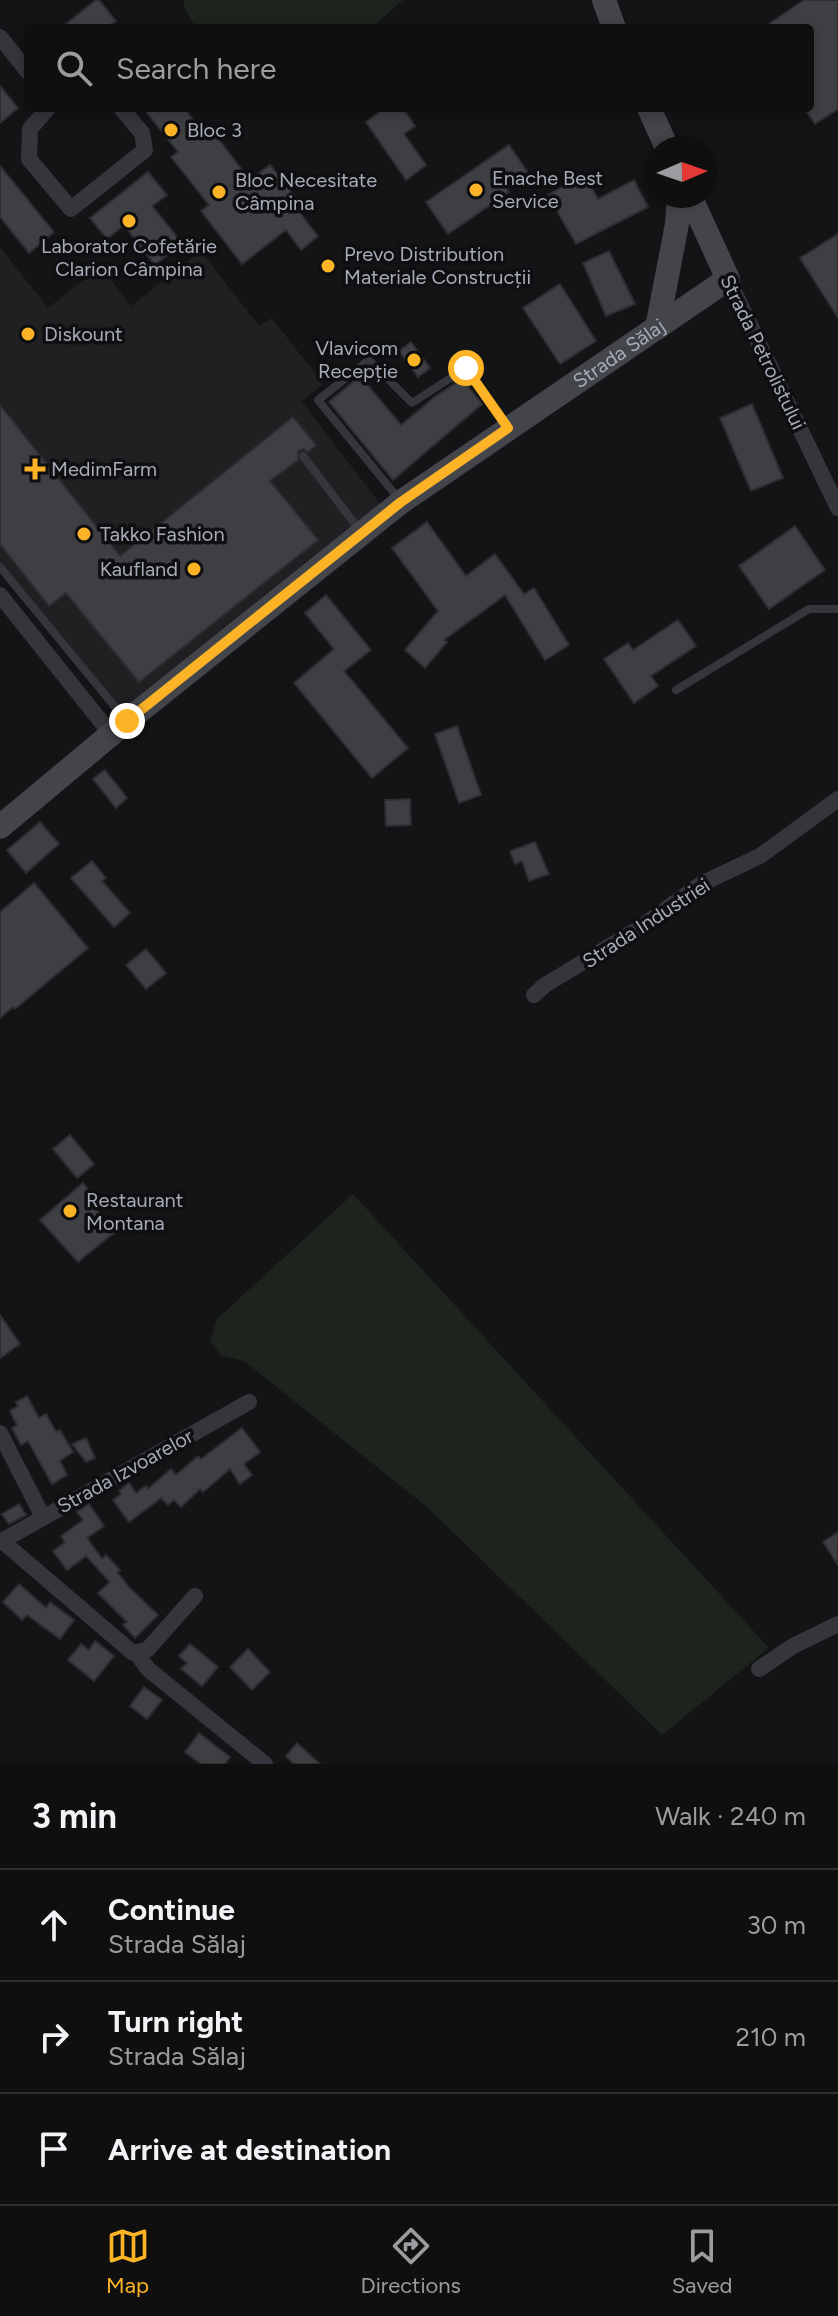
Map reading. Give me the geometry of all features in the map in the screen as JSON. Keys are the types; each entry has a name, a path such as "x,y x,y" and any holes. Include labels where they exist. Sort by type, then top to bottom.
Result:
{"street":[{"path":"604,0 613,24"},
{"path":"0,37 24,67"},
{"path":"45,112 30,129 29,159 71,209 145,150 142,133 124,112"},
{"path":"651,112 662,136"},
{"path":"657,328 678,208"},
{"name":"Strada Petrolistului","path":"695,208 838,508"},
{"name":"Strada Sălaj","path":"0,827 401,502 728,279"},
{"path":"0,595 119,728"},
{"name":"Strada Industriei","path":"534,995 545,985 673,906 701,884 760,856 838,799"},
{"name":"Strada Izvoarelor","path":"249,1402 1,1541 128,1650 137,1654 148,1669 265,1764"},
{"path":"0,1433 43,1517"},
{"path":"137,1654 147,1650 195,1596"},
{"path":"759,1669 803,1640 838,1624"}],"lane":[{"path":"401,502 318,400 369,360 412,403 466,368 508,428"},
{"path":"303,456 362,533"},
{"path":"0,567 119,728"},
{"path":"676,690 809,609 838,609"}],"shaded area":[{"path":"184,0 403,0 376,24 194,24 184,7"},
{"path":"0,247 48,308 101,267 131,306 201,251 259,326 272,318 323,384 302,401 387,513 127,721 0,569"},
{"path":"353,1194 769,1648 662,1735 427,1507 244,1361 222,1356 210,1342 217,1319"}],"building":[{"path":"96,0 116,21 112,24 66,24"},
{"path":"804,0 838,0 838,109 815,124 807,112 814,112 814,24 769,24"},
{"path":"0,86 18,108 0,123"},
{"path":"146,112 187,112 203,132 209,127 250,180 270,165 301,204 296,208 318,236 301,250 286,230 242,264 201,211 209,205 171,157 178,152"},
{"path":"380,112 406,112 415,126 404,134 426,165 406,180 366,122"},
{"name":"Enache Best Service","path":"509,145 529,174 507,189 509,192 448,234 426,202"},
{"path":"0,166 54,232 29,253 0,217"},
{"name":"Laborator Cofetărie Clarion Câmpina","path":"148,172 167,195 152,206 182,243 155,265 124,225 107,239 90,218"},
{"path":"584,174 598,199 634,180 646,208 576,244 548,195"},
{"path":"838,234 838,318 800,258"},
{"path":"609,251 635,304 606,316 583,263"},
{"path":"560,284 596,341 560,364 523,308"},
{"name":"Vlavicom Recepție","path":"411,342 430,368 418,377 399,351"},
{"path":"360,376 401,425 462,379 482,404 393,480 329,402"},
{"path":"752,404 783,478 751,491 720,418"},
{"name":"Kaufland","path":"0,405 120,556 293,417 316,445 308,452 303,449 298,451 298,460 270,481 318,540 139,682 66,593 49,606 0,544"},
{"path":"427,522 466,576 495,554 524,594 534,588 569,645 545,660 505,595 444,640 447,642 425,668 405,650 438,611 392,548"},
{"path":"795,526 825,570 769,609 739,566"},
{"path":"326,595 371,650 344,671 408,748 372,778 294,683 334,649 305,613"},
{"path":"678,620 696,646 651,676 658,686 634,703 604,659 628,643 633,650"},
{"path":"457,726 481,795 459,803 435,734"},
{"path":"105,770 127,798 116,808 93,779"},
{"path":"410,799 411,825 386,826 385,800"},
{"path":"40,822 59,844 26,873 7,850"},
{"path":"535,842 549,874 529,881 522,861 515,864 510,851"},
{"path":"92,861 106,878 102,881 130,913 114,927 71,878"},
{"path":"34,883 88,948 0,1018 0,912"},
{"path":"146,949 166,973 146,989 126,965"},
{"path":"70,1135 94,1164 77,1178 53,1149"},
{"path":"83,1183 99,1203 94,1207 115,1232 78,1262 40,1220"},
{"path":"0,1315 20,1344 0,1358"},
{"path":"27,1396 39,1418 46,1414 73,1452 60,1461 67,1475 52,1484 28,1441 21,1445 12,1428 17,1425 10,1411 18,1406 16,1402"},
{"path":"242,1428 260,1452 244,1464 252,1475 240,1484 230,1469 203,1492 200,1489 181,1507 174,1500 168,1505 161,1498 129,1522 113,1500 129,1483 136,1493 146,1486 148,1489 171,1469 176,1475 198,1456 201,1459"},
{"path":"86,1438 95,1458 86,1462 72,1444"},
{"path":"19,1504 26,1515 9,1524 2,1514"},
{"path":"89,1504 104,1526 87,1538 102,1559 106,1555 120,1570 117,1572 129,1587 158,1615 135,1638 123,1625 127,1622 98,1593 110,1582 86,1556 67,1570 53,1551 65,1542 61,1536 83,1520 77,1512"},
{"path":"838,1532 838,1565 823,1542"},
{"path":"19,1584 46,1608 50,1602 74,1620 60,1639 27,1615 22,1620 3,1602"},
{"path":"95,1641 114,1656 94,1681 68,1660 81,1644 89,1650"},
{"path":"190,1644 218,1667 202,1686 181,1669 187,1663 179,1656"},
{"path":"248,1649 270,1672 252,1690 230,1667"},
{"path":"144,1687 162,1700 147,1719 130,1706"},
{"path":"199,1733 230,1757 225,1764 201,1764 185,1752"},
{"path":"297,1743 320,1764 294,1764 286,1756"}],"place":[{"name":"Bloc 3","path":"171,130"},
{"name":"Enache Best Service","path":"476,190"},
{"name":"Bloc Necesitate Câmpina","path":"219,192"},
{"name":"Laborator Cofetărie Clarion Câmpina","path":"129,221"},
{"name":"Prevo Distribution Materiale Construcții","path":"328,266"},
{"name":"Diskount","path":"28,334"},
{"name":"Vlavicom Recepție","path":"414,360"},
{"name":"MedimFarm","path":"35,469"},
{"name":"Takko Fashion","path":"84,534"},
{"name":"Kaufland","path":"194,569"},
{"name":"Restaurant Montana","path":"70,1211"}],"route":[{"path":"127,721 401,502 508,428 466,368"}]}
